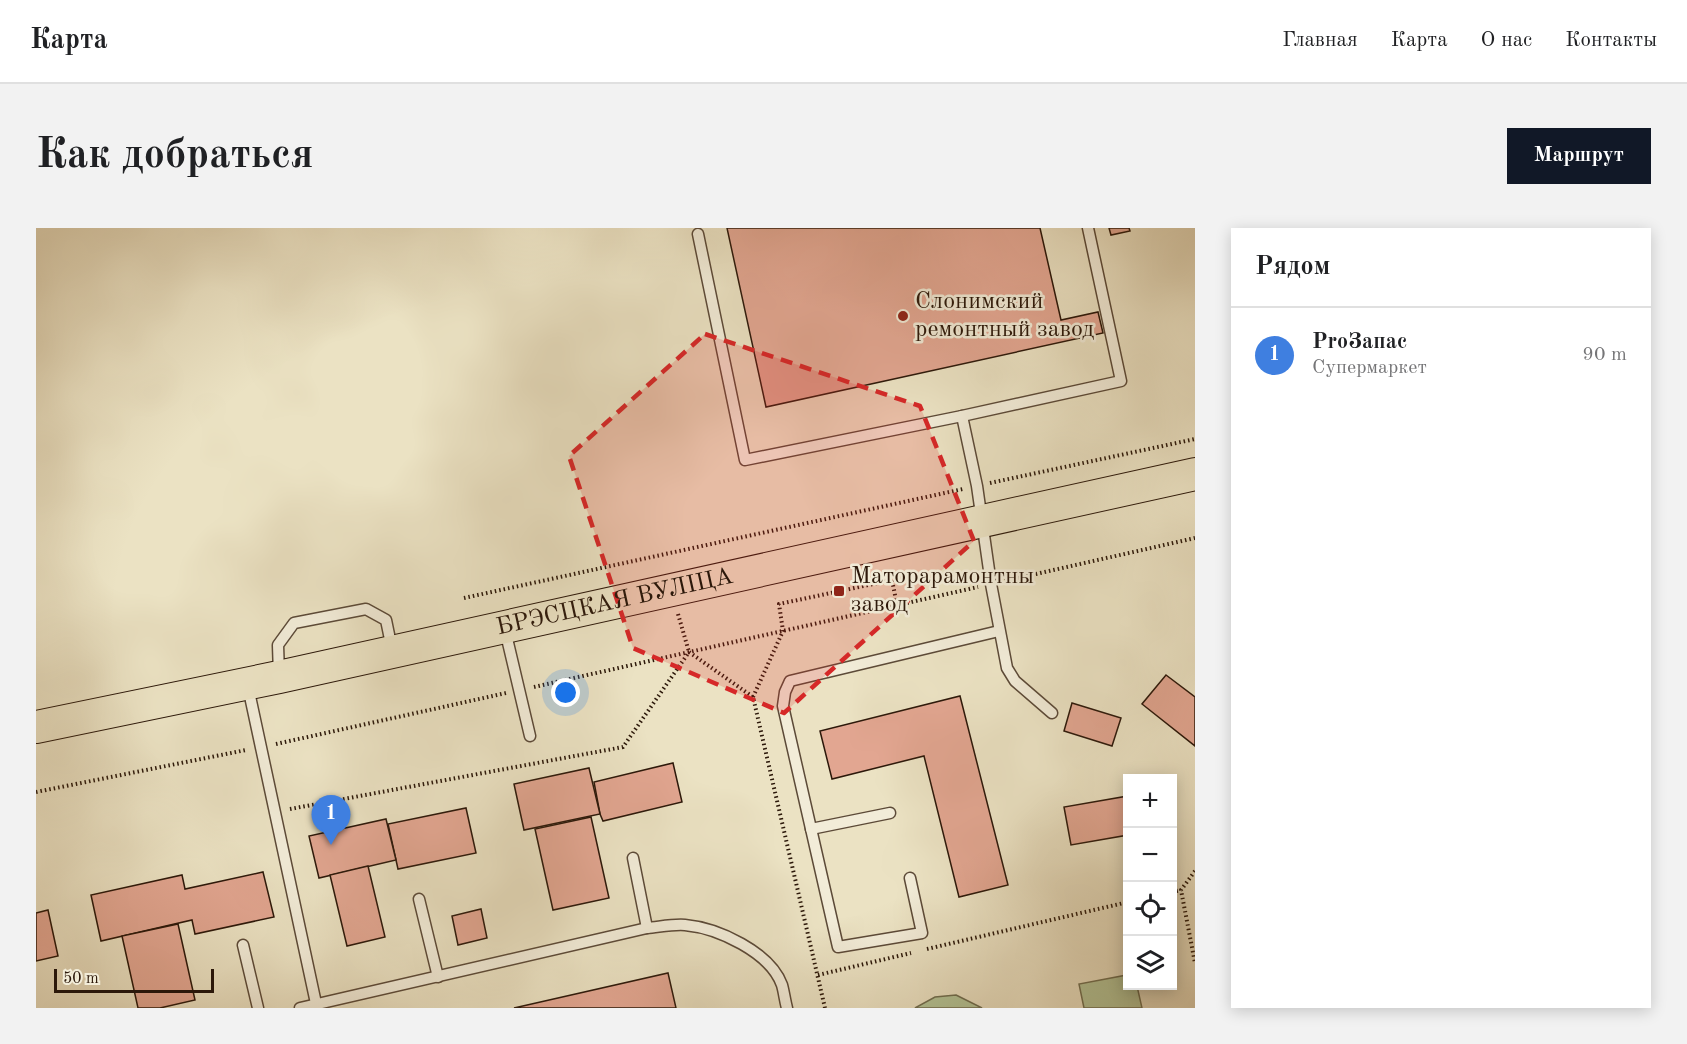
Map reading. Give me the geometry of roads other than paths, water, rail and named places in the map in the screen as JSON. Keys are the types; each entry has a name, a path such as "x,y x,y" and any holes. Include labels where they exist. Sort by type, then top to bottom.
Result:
{"main road":[{"name":"БРЭСЦКАЯ ВУЛІЦА","path":"36,727 247,684 1195,474"}],"lane":[{"path":"698,234 745,460 1121,381 1088,228"},
{"path":"962,416 977,486 1006,668 1015,681 1052,713"},
{"path":"279,677 278,645 294,623 366,609 387,620 393,652"},
{"path":"504,627 530,736"},
{"path":"910,878 922,933 838,947 783,706 785,692 790,681 999,631"},
{"path":"247,684 316,1006"},
{"path":"811,829 890,813"},
{"path":"633,858 647,928"},
{"path":"419,900 438,977"},
{"path":"300,1008 647,928 684,925 711,931 743,945 766,961 781,983 787,1008"},
{"path":"243,945 258,1008"}],"place":[{"name":"Слонимский ремонтный завод","path":"903,316"},
{"name":"Маторарамонтны завод","path":"839,591"},
{"name":"ProЗапас","path":"331,845"}]}
